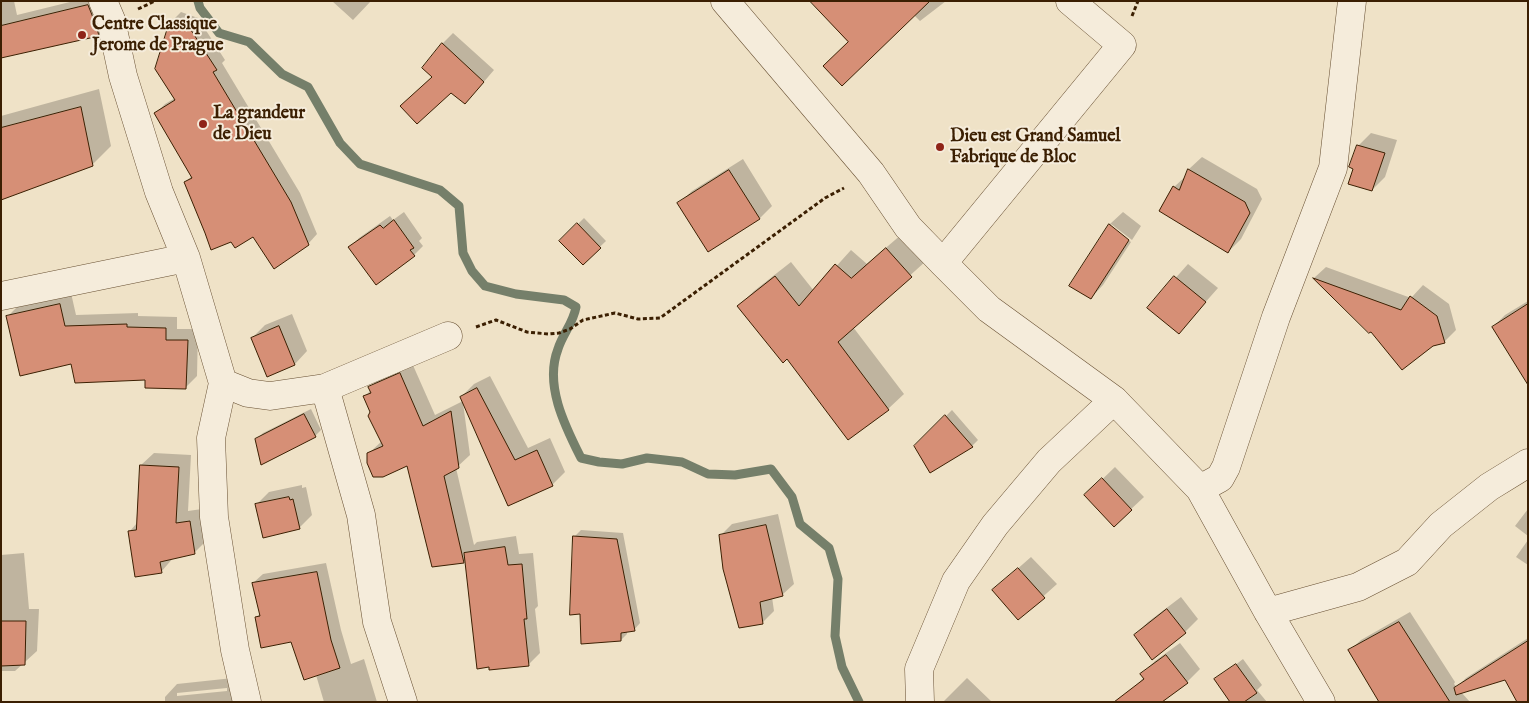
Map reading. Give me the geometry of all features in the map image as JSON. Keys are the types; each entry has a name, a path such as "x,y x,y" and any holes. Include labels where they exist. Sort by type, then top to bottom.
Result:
{"street":[{"path":"103,1 110,20 123,76 159,192 186,258 222,383 211,438 214,517 235,650 247,702"},
{"path":"724,1 871,173 908,227 943,263 989,309 1114,400 1200,489 1268,612 1321,702"},
{"path":"943,263 1122,45 1070,1"},
{"path":"1200,489 1220,478 1226,467 1276,317 1333,168 1352,1"},
{"path":"1,296 186,258"},
{"path":"222,383 248,393 270,396 325,388 448,336"},
{"path":"325,388 361,515 377,622 403,702"},
{"path":"920,702 919,668 956,581 994,525 1049,461 1114,400"},
{"path":"1268,612 1358,587 1407,562 1441,525 1489,487 1528,463"}],"path":[{"path":"496,320 527,332 548,334 570,329 583,320 615,313 638,319 660,318 826,198 871,173"}],"building":[{"path":"810,1 930,1 842,86 823,66 848,42"},
{"path":"88,5 99,36 1,58 1,26"},
{"path":"170,21 189,27 217,70 213,72 291,202 309,245 274,269 253,237 235,248 231,242 211,250 184,182 192,178 154,113 175,100 155,69"},
{"path":"442,43 484,82 465,104 451,93 417,124 400,106 432,77 422,68"},
{"path":"81,107 93,166 1,200 1,128"},
{"path":"1357,145 1385,153 1372,191 1348,184 1353,169 1349,167"},
{"path":"1188,169 1245,202 1250,213 1228,253 1159,211 1173,186 1179,190"},
{"path":"729,170 760,219 708,252 677,203"},
{"path":"394,220 414,248 410,250 415,256 376,285 348,247 380,225 383,228"},
{"path":"577,223 601,248 583,265 559,241"},
{"path":"1109,224 1129,240 1091,299 1069,286"},
{"path":"886,248 912,277 838,342 889,410 848,440 787,359 783,363 737,306 775,276 799,306 835,264 851,278"},
{"path":"1174,276 1206,302 1179,334 1147,308"},
{"path":"1313,278 1401,310 1410,296 1437,316 1445,343 1433,346 1402,370 1371,332 1369,333"},
{"path":"60,304 65,326 127,324 127,327 166,328 166,340 188,340 186,389 145,388 145,380 75,383 71,364 20,376 6,316"},
{"path":"1528,304 1528,385 1492,327"},
{"path":"279,326 295,365 267,377 251,338"},
{"path":"400,373 423,426 451,411 459,468 444,476 464,563 432,567 407,466 383,477 373,477 367,463 367,453 383,446 368,416 370,412 363,396 371,393 368,387"},
{"path":"477,388 515,460 537,450 553,486 508,506 460,397"},
{"path":"304,414 316,437 261,465 255,439"},
{"path":"945,415 973,447 930,473 914,446"},
{"path":"140,465 179,467 176,523 190,521 195,554 160,562 162,573 135,577 128,531 136,530"},
{"path":"1102,478 1132,510 1114,527 1084,495"},
{"path":"289,497 290,500 293,499 300,529 263,538 255,504"},
{"path":"766,525 783,596 760,602 763,624 739,628 723,569 719,535"},
{"path":"573,536 617,539 635,631 621,633 621,641 581,644 580,614 570,615"},
{"path":"505,547 508,565 522,564 527,619 524,619 529,666 489,670 489,667 477,669 464,553"},
{"path":"1018,568 1045,598 1018,620 992,590"},
{"path":"317,572 331,640 340,668 304,680 291,642 261,648 255,617 260,616 252,583"},
{"path":"1167,609 1186,633 1152,660 1134,635"},
{"path":"1,621 26,621 25,665 1,666"},
{"path":"1399,622 1450,702 1379,702 1348,650"},
{"path":"1528,641 1528,702 1517,702 1505,680 1456,695 1454,688"},
{"path":"1166,655 1188,683 1162,702 1114,702 1144,679 1140,674"},
{"path":"1236,664 1257,693 1244,702 1230,702 1214,679"}],"waterway":[{"path":"198,1 200,8 219,33 249,42 282,74 308,87 340,143 360,164 440,190 459,206 463,253 472,271 485,286 516,294 564,300 576,307 573,318 558,349 553,377 558,405 581,458 622,464 647,458 682,462 708,474 735,475 771,469 792,497 800,524 829,548 838,579 835,636 842,667 859,702"}],"place":[{"name":"Centre Classique Jerome de Prague","path":"82,35"},
{"name":"La grandeur de Dieu","path":"203,124"},
{"name":"Dieu est Grand Samuel Fabrique de Bloc","path":"940,147"}]}
